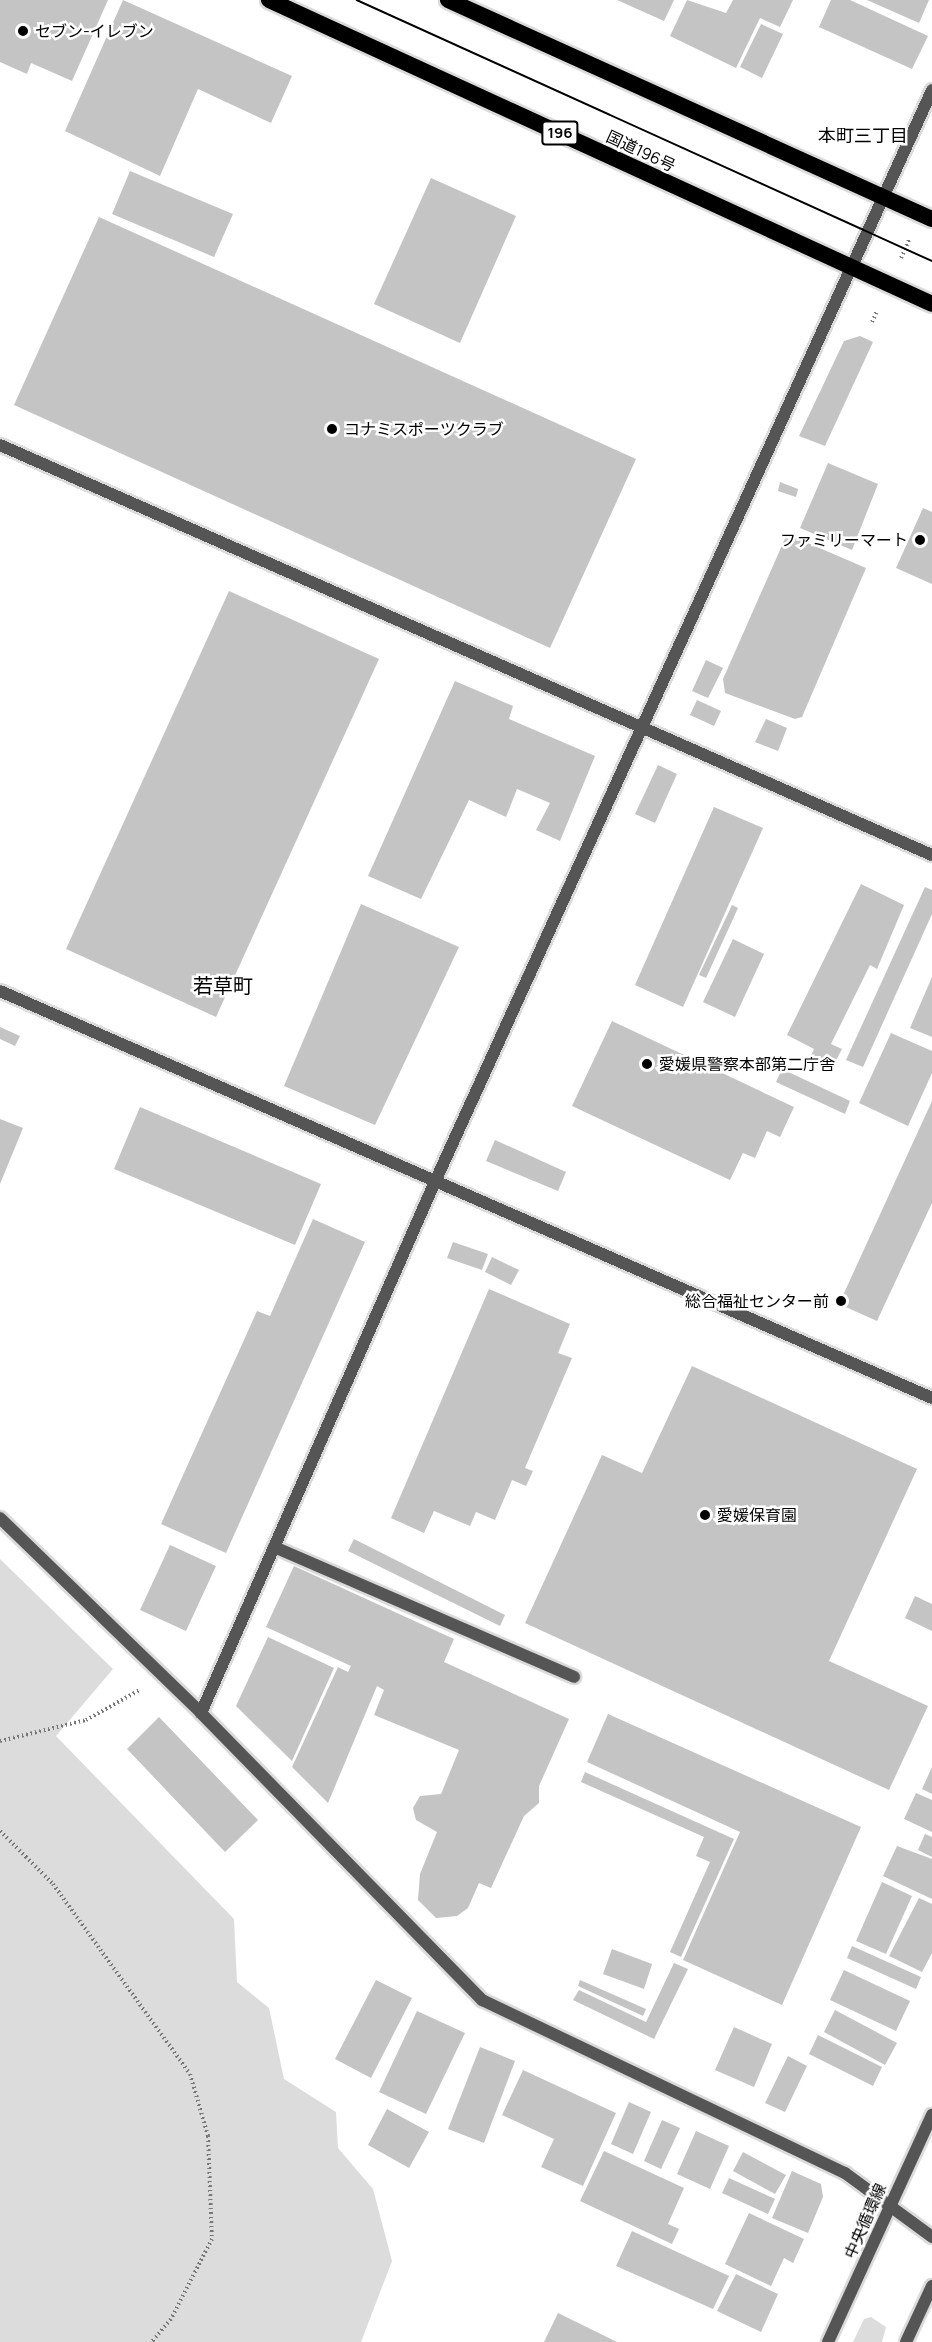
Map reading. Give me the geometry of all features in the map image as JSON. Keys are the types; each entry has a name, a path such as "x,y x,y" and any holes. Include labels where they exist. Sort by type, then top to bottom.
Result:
{"highway":[{"path":"448,0 932,219"},
{"name":"国道196号","path":"276,1 932,304"}],"street":[{"path":"201,1713 434,1184 640,727 932,90"},
{"path":"0,445 932,855"},
{"path":"0,991 434,1184 932,1398"},
{"path":"0,1518 161,1678 201,1713 482,2000 846,2173 932,2237"},
{"path":"274,1547 573,1677"},
{"name":"中央循環線","path":"828,2342 932,2115"},
{"path":"906,2342 932,2286"}],"path":[{"path":"0,1742 86,1720 161,1678"},
{"path":"0,1831 53,1884 190,2074 208,2136 212,2239 171,2319 152,2342"}],"shaded area":[{"path":"0,1559 113,1669 56,1736 234,1919 237,1982 269,2008 284,2079 336,2112 338,2148 373,2189 392,2261 361,2342 0,2342"},
{"path":"871,2317 886,2327 882,2342 853,2342 864,2319"}],"building":[{"path":"0,0 108,0 72,81 31,63 27,74 0,62"},
{"path":"123,0 292,76 271,123 198,89 160,176 65,131"},
{"path":"617,0 674,0 664,21"},
{"path":"687,0 726,13 733,0 793,0 780,27 760,18 736,68 670,36"},
{"path":"831,0 850,0 928,36 912,69 819,27"},
{"path":"867,0 929,0 919,23"},
{"path":"761,24 783,34 762,78 740,67"},
{"path":"130,171 233,214 214,257 112,214"},
{"path":"431,178 516,216 460,343 374,304"},
{"path":"99,217 636,459 550,648 14,405"},
{"path":"860,336 873,342 825,446 799,436 844,341"},
{"path":"828,463 878,484 852,550 800,528"},
{"path":"780,482 798,489 796,497 778,491"},
{"name":"ファミリーマート","path":"923,508 932,512 932,584 896,568"},
{"path":"787,534 866,568 802,717 795,719 725,693 723,679"},
{"path":"229,591 379,659 216,1017 66,949"},
{"path":"706,660 723,668 708,698 692,691"},
{"path":"455,681 513,706 509,719 595,756 560,841 536,830 550,803 517,789 506,817 469,800 421,899 368,876"},
{"path":"697,700 721,711 714,726 690,715"},
{"path":"766,719 787,728 778,751 755,742"},
{"path":"658,765 677,774 655,823 635,814"},
{"path":"714,807 763,828 683,1007 635,985"},
{"path":"861,884 904,905 877,969 870,965 831,1044 842,1049 830,1072 808,1061 814,1049 787,1035"},
{"path":"925,887 932,890 932,914 863,1067 846,1060"},
{"path":"361,904 459,947 375,1125 284,1086"},
{"path":"732,905 738,908 706,978 699,975"},
{"path":"733,939 764,954 735,1017 703,1002"},
{"path":"932,977 932,1037 910,1028"},
{"name":"愛媛県警察本部第二庁舎","path":"612,1021 794,1107 780,1137 767,1131 755,1158 743,1153 730,1180 572,1106"},
{"path":"0,1027 20,1036 15,1046 0,1039"},
{"path":"891,1033 932,1051 932,1073 908,1126 859,1103"},
{"path":"782,1069 850,1101 845,1114 776,1082"},
{"path":"932,1101 932,1203 877,1321 839,1304"},
{"path":"140,1107 321,1184 295,1245 114,1169"},
{"path":"0,1119 23,1128 0,1184"},
{"path":"495,1140 566,1172 558,1191 486,1161"},
{"path":"313,1219 365,1242 226,1553 161,1524 257,1311 270,1316"},
{"path":"453,1242 488,1254 482,1270 447,1258"},
{"path":"492,1257 519,1270 511,1285 485,1272"},
{"path":"489,1289 570,1324 558,1353 572,1358 525,1468 533,1471 526,1486 512,1480 495,1520 476,1512 470,1526 434,1511 424,1533 391,1518"},
{"path":"692,1366 917,1469 829,1661 928,1706 889,1790 525,1623 602,1455 642,1473"},
{"path":"354,1539 505,1615 500,1626 348,1551"},
{"path":"170,1545 216,1566 186,1631 140,1610"},
{"path":"294,1566 454,1639 444,1662 569,1719 539,1786 539,1803 524,1816 491,1888 479,1883 468,1908 457,1916 436,1918 418,1900 420,1874 437,1832 416,1820 413,1808 420,1796 441,1794 459,1750 374,1715 384,1690 377,1686 328,1803 292,1767 338,1667 348,1672 351,1666 266,1627"},
{"path":"915,1596 932,1604 932,1631 905,1618"},
{"path":"268,1637 334,1668 292,1761 236,1706"},
{"path":"608,1714 861,1827 782,2005 683,1960 740,1832 587,1762"},
{"path":"159,1717 258,1820 225,1852 127,1749"},
{"path":"932,1767 932,1794 922,1789"},
{"path":"585,1772 734,1839 681,1957 670,1952 710,1862 696,1856 704,1837 581,1782"},
{"path":"916,1793 932,1800 932,1832 904,1819"},
{"path":"925,1834 932,1837 932,1857 918,1850"},
{"path":"897,1846 932,1859 932,1899 883,1876"},
{"path":"882,1882 912,1896 886,1954 856,1941"},
{"path":"919,1898 932,1904 932,1953 922,1972 889,1956"},
{"path":"852,1946 921,1977 916,1989 847,1958"},
{"path":"612,1949 652,1964 644,1989 603,1974"},
{"path":"674,1963 688,1969 654,2039 573,2000 579,1990 646,2022"},
{"path":"844,1970 910,2001 896,2031 830,2000"},
{"path":"376,1980 412,1998 371,2078 335,2059"},
{"path":"580,1980 646,2009 643,2016 578,1986"},
{"path":"835,2010 897,2043 885,2065 824,2032"},
{"path":"417,2011 465,2033 426,2114 379,2092"},
{"path":"734,2027 772,2044 754,2087 715,2070"},
{"path":"818,2035 882,2067 873,2086 809,2054"},
{"path":"480,2047 515,2061 484,2143 448,2129"},
{"path":"788,2056 807,2066 785,2112 765,2103"},
{"path":"523,2070 616,2113 583,2186 541,2167 554,2139 502,2115"},
{"path":"629,2102 651,2112 633,2154 611,2144"},
{"path":"387,2109 429,2132 409,2168 368,2145"},
{"path":"662,2120 680,2128 661,2169 644,2161"},
{"path":"696,2131 729,2146 710,2189 677,2174"},
{"path":"604,2151 684,2188 668,2224 679,2229 672,2244 580,2201"},
{"path":"743,2152 786,2175 775,2194 733,2171"},
{"path":"792,2171 821,2184 823,2197 808,2233 772,2218"},
{"path":"729,2178 775,2199 768,2214 722,2193"},
{"path":"749,2213 804,2239 793,2263 784,2258 771,2286 725,2264"},
{"path":"632,2231 729,2276 713,2309 616,2266"},
{"path":"736,2274 778,2294 761,2332 717,2311"},
{"path":"558,2313 617,2342 544,2342"}],"tram line":[{"path":"357,0 932,261"}],"place":[{"name":"セブン-イレブン","path":"23,31"},
{"name":"コナミスポーツクラブ","path":"332,429"},
{"name":"ファミリーマート","path":"920,540"},
{"name":"愛媛県警察本部第二庁舎","path":"647,1064"},
{"name":"総合福祉センター前","path":"841,1301"},
{"name":"愛媛保育園","path":"705,1515"}],"district":[{"name":"本町三丁目","path":"863,135"},
{"name":"若草町","path":"223,985"}]}
